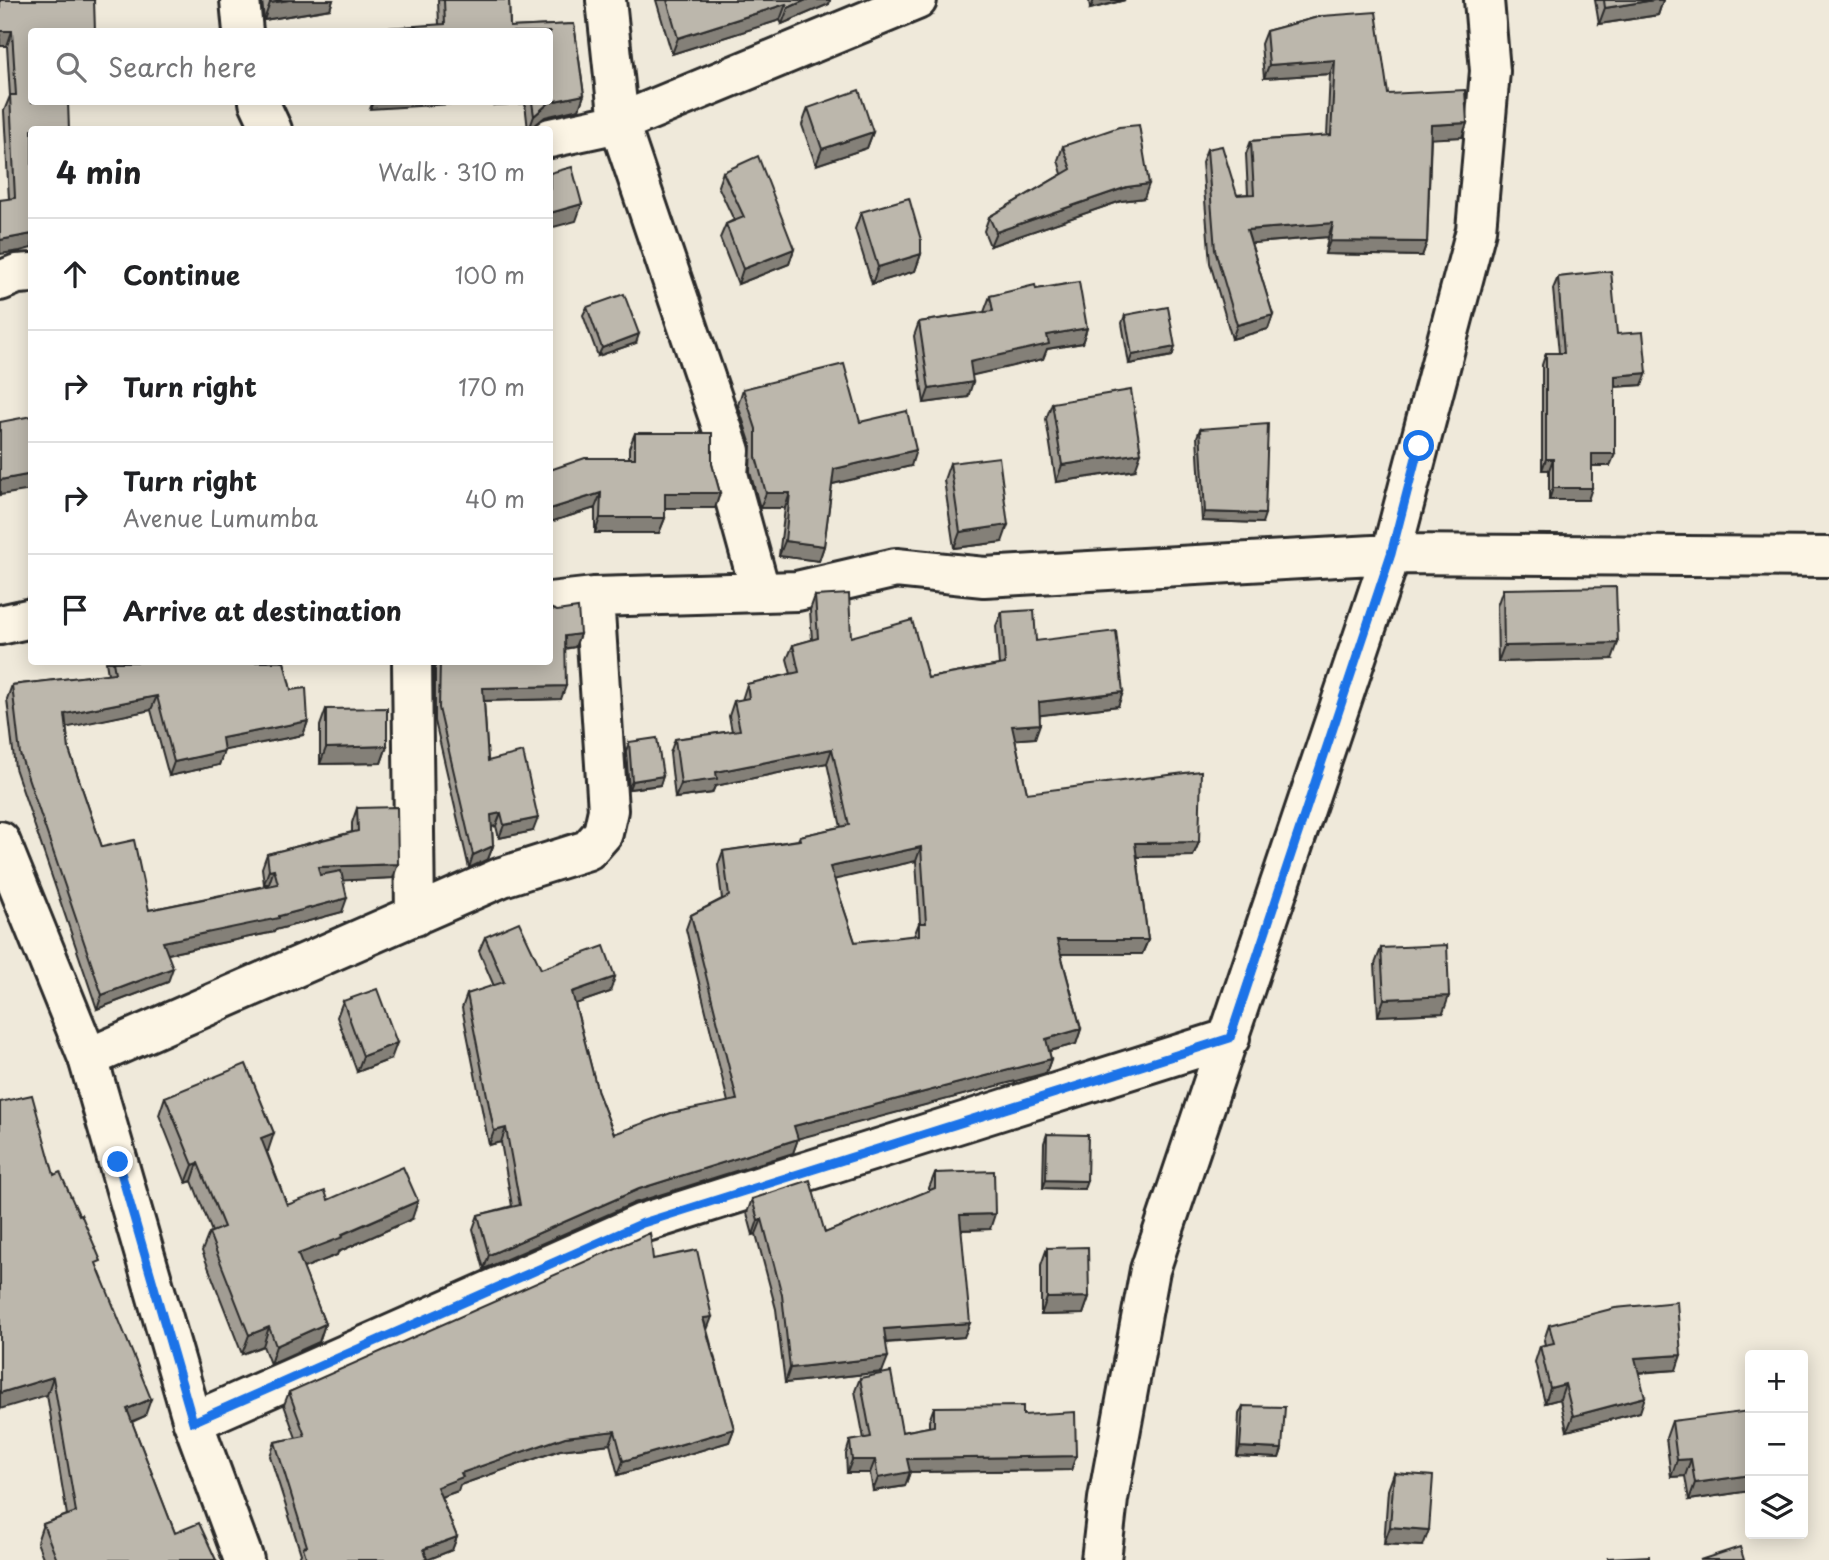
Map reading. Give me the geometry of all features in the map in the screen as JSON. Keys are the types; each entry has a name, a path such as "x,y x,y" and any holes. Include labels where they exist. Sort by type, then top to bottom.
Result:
{"street":[{"path":"240,0 243,28"},
{"path":"606,0 619,123 730,450 727,474 760,590"},
{"path":"553,137 619,123 917,0"},
{"path":"1101,1560 1108,1499 1150,1270 1391,554 1475,230 1490,71 1484,0"},
{"path":"260,105 270,126"},
{"path":"0,281 17,274 28,273"},
{"path":"553,602 594,597 797,591 896,568 984,578 1391,554 1829,557"},
{"path":"88,1058 502,877 589,850 603,833 608,810 594,597"},
{"path":"0,625 28,619"},
{"path":"412,665 415,916"},
{"path":"0,841 88,1058 193,1422 244,1560"},
{"path":"193,1422 643,1223 1230,1038"}],"building":[{"path":"0,0 94,0 95,28 28,28 28,105 68,105 69,126 28,126 28,235 0,240 0,200 15,198 10,95 16,95 12,31 0,31"},
{"path":"444,0 509,0 510,27 574,24 584,95 553,101 553,28 386,28 445,24"},
{"path":"667,0 806,0 788,8 786,4 678,38"},
{"path":"1604,0 1654,0 1605,8"},
{"path":"1376,12 1388,94 1465,90 1467,123 1431,125 1427,242 1330,241 1333,223 1247,230 1273,315 1237,325 1215,250 1207,149 1222,146 1237,195 1254,194 1251,141 1331,135 1335,60 1269,65 1266,31 1322,16"},
{"path":"859,90 873,132 822,149 808,108"},
{"path":"532,105 547,105 534,116"},
{"path":"1139,125 1149,184 1127,187 996,232 989,217 1071,169 1063,146 1119,127"},
{"path":"758,156 794,249 743,269 726,224 744,217 723,172"},
{"path":"572,167 582,204 553,212 553,172"},
{"path":"909,198 921,240 921,254 878,267 861,212"},
{"path":"1611,271 1617,334 1643,332 1647,373 1615,376 1615,454 1592,454 1592,488 1553,488 1553,459 1546,459 1546,353 1564,353 1558,277"},
{"path":"1079,282 1087,328 1047,335 1049,344 970,362 973,382 929,389 919,322 993,311 990,296 1035,285 1036,289"},
{"path":"624,294 639,334 602,348 587,307"},
{"path":"1168,307 1175,347 1132,355 1125,315"},
{"path":"844,364 860,422 907,411 916,450 834,469 824,546 785,541 790,493 766,493 756,457 756,429 743,389"},
{"path":"1131,390 1141,453 1062,465 1052,403"},
{"path":"28,417 28,475 0,480 0,422"},
{"path":"1268,424 1265,514 1205,512 1200,429"},
{"path":"635,433 712,433 712,464 720,493 665,493 665,518 600,518 601,493 553,508 553,469 585,458 635,458"},
{"path":"999,457 1008,525 960,532 950,463"},
{"path":"1616,587 1618,643 1504,646 1503,589"},
{"path":"849,594 851,637 912,620 928,678 1005,664 1002,612 1034,610 1036,641 1116,631 1123,692 1039,702 1040,724 1012,726 1027,793 1201,771 1199,842 1135,843 1148,940 1057,940 1081,1029 1046,1039 1051,1059 794,1126 798,1139 639,1189 489,1255 478,1215 520,1205 506,1128 494,1131 467,994 504,982 485,937 519,922 541,969 604,946 615,977 572,992 598,1093 614,1134 671,1113 737,1100 691,915 729,896 723,851 801,840 800,836 849,825 832,749 716,772 717,779 681,784 675,739 740,730 734,701 749,698 747,684 799,672 793,645 818,638 815,596","holes":["921,847 926,923 919,923 919,935 855,942 830,867"]},
{"path":"578,608 580,634 565,636 566,686 483,688 488,761 523,752 538,818 504,825 501,813 491,815 493,846 473,855 439,708 440,665 553,665 553,609"},
{"path":"114,665 285,665 291,690 306,688 308,721 222,738 224,751 174,762 157,696 65,714 69,750 102,847 134,840 149,910 278,884 274,869 269,870 267,854 358,831 357,808 397,807 398,864 318,867 320,875 341,871 347,898 279,918 163,942 173,968 102,995 20,754 12,685 115,673"},
{"path":"387,708 387,746 326,748 326,709"},
{"path":"657,738 663,776 632,781 629,742"},
{"path":"1447,945 1449,996 1384,999 1381,948"},
{"path":"377,989 397,1043 363,1056 343,1001"},
{"path":"246,1064 274,1133 261,1138 287,1205 325,1191 328,1200 403,1167 418,1201 342,1234 343,1237 298,1254 325,1324 276,1346 269,1327 249,1335 209,1233 224,1227 198,1163 193,1165 165,1097"},
{"path":"32,1095 54,1175 60,1172 79,1215 81,1214 101,1261 96,1263 151,1399 127,1409 175,1533 199,1523 216,1560 57,1560 43,1524 76,1512 53,1377 0,1393 0,1102"},
{"path":"1047,1134 1088,1135 1087,1181 1046,1180"},
{"path":"994,1171 995,1214 960,1215 970,1323 884,1329 888,1357 790,1368 782,1295 762,1219 758,1220 752,1199 810,1180 825,1233 935,1188 935,1173"},
{"path":"650,1233 653,1259 697,1250 712,1317 703,1318 734,1429 623,1461 615,1431 565,1437 461,1473 463,1477 437,1487 457,1537 424,1549 427,1560 307,1560 303,1547 307,1546 275,1442 305,1436 289,1392"},
{"path":"1088,1247 1089,1297 1047,1298 1047,1248"},
{"path":"1677,1302 1681,1355 1635,1358 1645,1397 1573,1416 1565,1384 1550,1388 1540,1346 1554,1343 1549,1325 1615,1308"},
{"path":"891,1372 902,1432 934,1426 934,1407 1023,1406 1023,1415 1075,1412 1076,1456 907,1459 910,1472 878,1478 875,1460 852,1460 850,1441 871,1437 860,1378"},
{"path":"1243,1406 1285,1407 1282,1449 1240,1447"},
{"path":"1745,1412 1745,1476 1695,1483 1691,1459 1677,1460 1672,1421"},
{"path":"1394,1473 1433,1476 1429,1530 1390,1527"},
{"path":"1740,1547 1744,1560 1700,1560"},
{"path":"1649,1556 1649,1560 1608,1558"}],"route":[{"path":"118,1162 193,1422 643,1223 1230,1038 1391,554 1419,446"}]}
